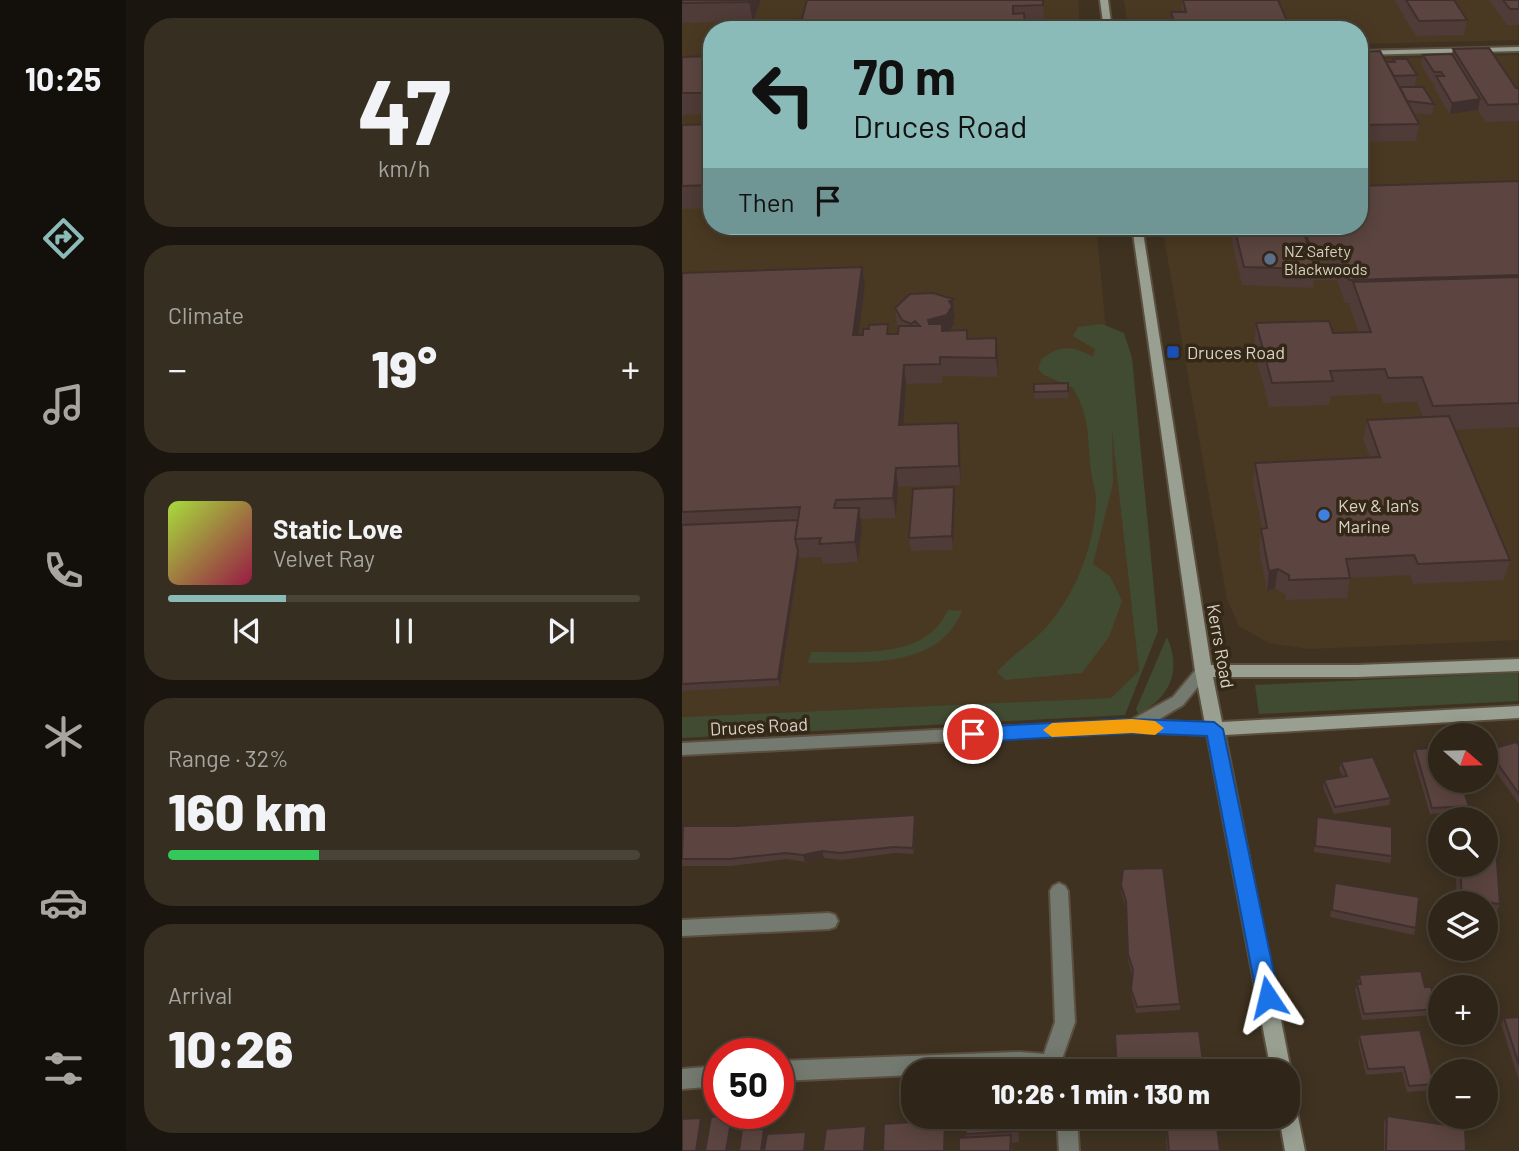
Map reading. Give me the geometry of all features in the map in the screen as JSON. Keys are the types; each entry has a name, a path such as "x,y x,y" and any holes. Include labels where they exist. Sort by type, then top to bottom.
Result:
{"main road":[{"path":"1104,0 1107,21"},
{"path":"1368,53 1518,49"},
{"name":"Kerrs Road","path":"1138,235 1182,548 1203,671 1260,948 1279,1059"},
{"path":"1203,671 1370,671 1518,665"},
{"name":"Druces Road","path":"1214,729 1518,712"},
{"path":"1291,1129 1295,1151"}],"street":[{"name":"Druces Road","path":"1132,726 1178,701 1203,671"},
{"name":"Druces Road","path":"682,749 1132,726 1214,729"},
{"path":"1056,1059 1065,1022 1059,891"},
{"path":"682,928 829,921"},
{"path":"794,1070 901,1066"},
{"path":"682,1079 703,1077"},
{"path":"1068,1129 1069,1151"}],"shaded area":[{"path":"682,0 1078,0 1079,21 703,21 703,235 1097,235 1139,672 1111,698 682,717"},
{"path":"1124,0 1518,0 1518,40 1368,44 1368,21 1127,21"},
{"path":"1518,55 1518,640 1309,649 1269,643 1239,626 1227,599 1164,235 1368,235 1368,59"}],"green space":[{"path":"1102,324 1124,333 1132,358 1158,631 1125,715 682,738 682,717 1111,698 1139,671 1112,430 1113,483 1093,564 1110,576 1122,601 1109,637 1082,673 1005,680 997,672 1042,631 1058,612 1083,565 1093,531 1096,497 1083,409 1073,388 1044,375 1038,369 1041,360 1061,349 1073,349 1093,357 1095,349 1073,336 1078,327"},
{"path":"948,610 962,611 951,630 935,644 917,653 896,659 808,663 811,652 868,652 907,645 924,638 938,626"},
{"path":"1167,637 1173,661 1170,682 1158,700 1138,714 1136,709"},
{"path":"1518,673 1518,701 1259,714 1255,685"}],"building":[{"path":"682,0 750,0 682,3"},
{"path":"807,0 1043,0 1043,5 1013,6 1013,14 1024,13 1025,21 789,21 802,19"},
{"path":"1183,0 1278,0 1287,21 1174,21 1171,12 1186,12"},
{"path":"1406,0 1454,0 1467,20 1419,21"},
{"path":"1503,0 1519,0 1519,9 1510,9"},
{"path":"1489,48 1516,88 1519,88 1519,104 1488,105 1453,49"},
{"path":"1380,51 1419,124 1368,125 1368,52"},
{"path":"1452,54 1480,99 1452,103 1436,76 1444,76 1441,72 1434,72 1423,55"},
{"path":"703,56 703,93 682,93 682,57"},
{"path":"1393,59 1407,59 1417,75 1394,76 1386,62 1395,62"},
{"path":"1400,87 1423,87 1434,104 1407,101"},
{"path":"703,124 703,185 682,186 682,125"},
{"path":"1519,181 1519,275 1349,280 1340,256 1314,257 1306,235 1368,235 1368,186"},
{"path":"1236,235 1305,235 1315,269 1244,267"},
{"path":"862,267 853,335 863,335 863,329 869,329 869,325 888,324 887,334 898,334 899,326 920,326 915,321 911,324 902,320 895,308 910,294 933,293 953,299 949,301 952,306 947,315 928,320 929,324 942,324 942,331 967,330 967,339 996,338 996,358 940,357 940,364 904,365 899,425 958,423 959,466 896,468 893,498 836,500 834,508 859,508 855,542 819,544 821,538 795,539 800,507 682,512 682,273"},
{"path":"1519,277 1519,403 1433,406 1422,377 1388,378 1385,369 1330,371 1333,381 1272,383 1256,323 1329,321 1333,333 1371,332 1353,282"},
{"path":"1068,383 1068,391 1034,392 1034,384"},
{"path":"1449,416 1510,560 1418,564 1414,555 1346,559 1350,578 1289,580 1289,575 1278,569 1269,571 1261,529 1267,528 1255,463 1380,457 1367,420"},
{"path":"954,487 952,536 909,538 913,489"},
{"path":"798,520 795,539 798,551 778,679 682,684 682,525"},
{"path":"1516,742 1519,745 1519,794 1498,764 1498,747"},
{"path":"1428,748 1428,793 1464,793 1469,806 1432,807 1415,749"},
{"path":"1373,757 1391,798 1335,807 1324,780 1347,776 1341,762"},
{"path":"915,815 913,848 894,847 840,853 822,851 803,855 786,853 730,859 682,859 683,826 737,826"},
{"path":"1317,817 1392,827 1392,856 1315,846"},
{"path":"1163,868 1180,1004 1137,1007 1131,989 1133,970 1128,954 1126,901 1121,885 1123,869"},
{"path":"1498,876 1500,904 1498,891 1462,891 1461,877"},
{"path":"1335,883 1419,897 1416,928 1332,910"},
{"path":"1421,971 1425,987 1428,987 1428,1010 1364,1014 1357,984 1361,984 1359,975"},
{"path":"1519,1017 1519,1065 1504,1018"},
{"path":"1420,1030 1428,1061 1428,1084 1409,1086 1404,1067 1368,1069 1359,1035"},
{"path":"1199,1031 1202,1059 1116,1059 1115,1034"},
{"path":"1387,1116 1428,1122 1428,1129 1465,1129 1466,1151 1386,1151"},
{"path":"701,1118 696,1151 682,1151 682,1119"},
{"path":"901,1123 901,1129 945,1129 944,1151 883,1151 884,1124"},
{"path":"866,1126 864,1151 823,1151 826,1129"},
{"path":"709,1129 730,1129 726,1151 705,1151"},
{"path":"764,1129 761,1151 739,1151 742,1130"},
{"path":"966,1129 1018,1129 1018,1131 966,1134"},
{"path":"1167,1129 1217,1129 1220,1151 1169,1151"},
{"path":"806,1132 804,1151 764,1151 767,1134"},
{"path":"1011,1135 1010,1151 959,1151 959,1138"}],"slow traffic":[{"path":"1052,730 1132,726 1155,728"}],"place":[{"name":"NZ Safety Blackwoods","path":"1270,259"},
{"name":"Druces Road","path":"1173,352"},
{"name":"Kev & Ian's Marine","path":"1324,515"}],"route":[{"path":"973,734 1132,726 1178,730 1214,729 1268,997"}]}
